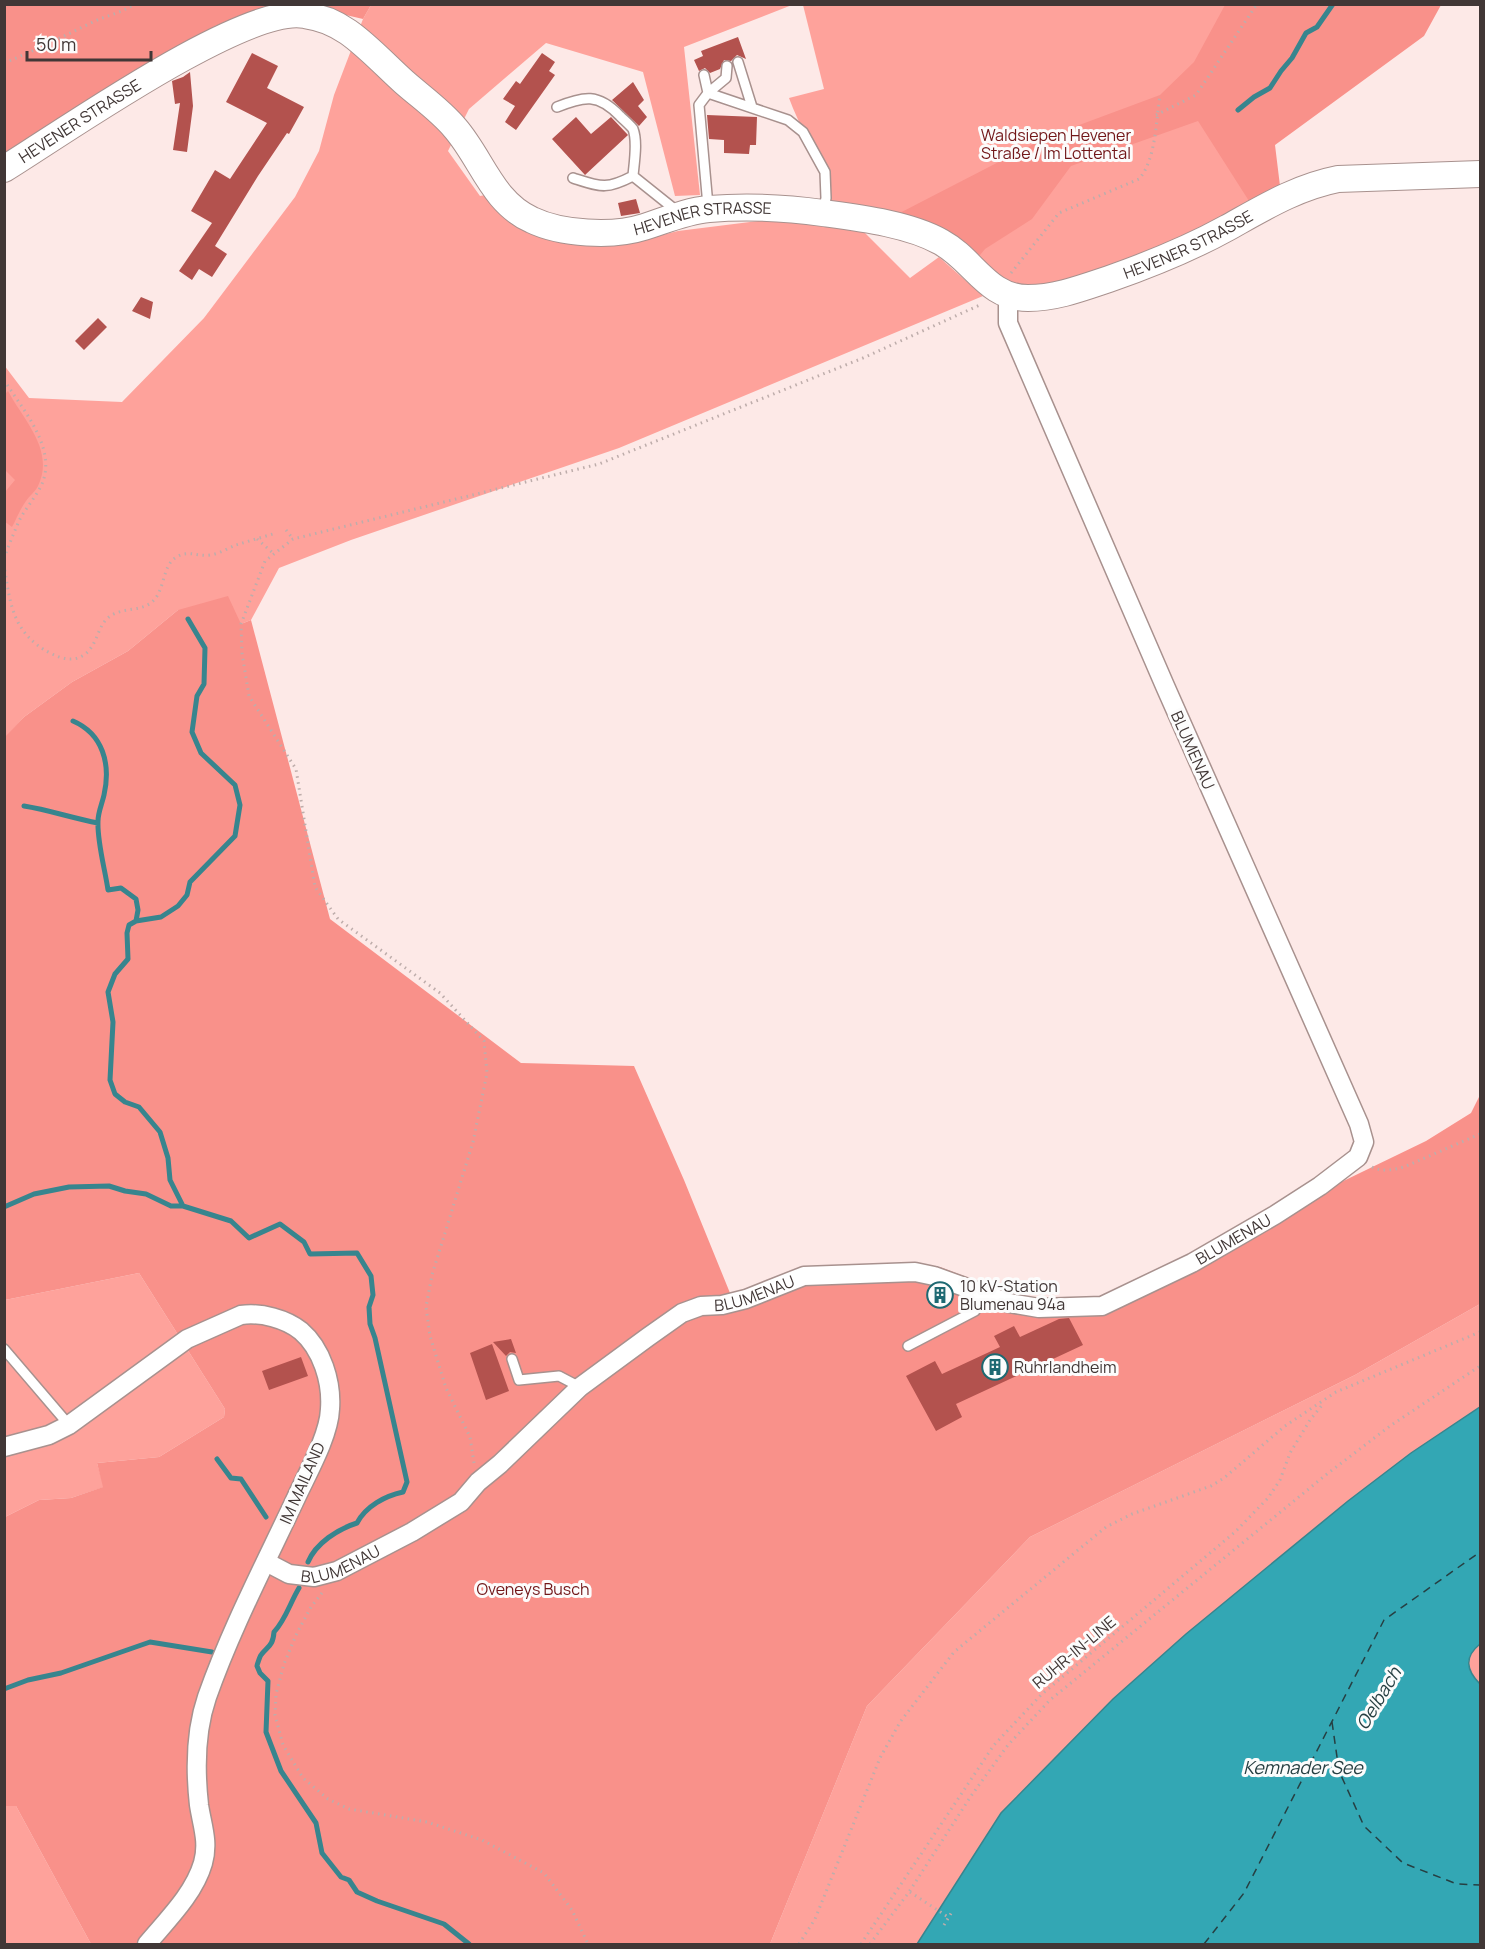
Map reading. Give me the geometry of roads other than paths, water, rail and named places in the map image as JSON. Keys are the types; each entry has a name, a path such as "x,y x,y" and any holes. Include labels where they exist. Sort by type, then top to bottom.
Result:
{"street":[{"name":"HEVENER STRASSE","path":"4,170 149,78 228,34 301,9 348,32 447,120 455,128 499,195 514,210 533,221 569,231 622,232 680,214 709,209 755,208 823,213 896,226 925,235 958,254 1002,293 1024,298 1074,291 1157,262 1224,230 1271,202 1315,183 1338,179 1480,174"},
{"name":"BLUMENAU","path":"266,1562 289,1574 314,1576 337,1571 412,1532 461,1502 478,1482 500,1464 580,1387 682,1313 701,1306 722,1305 746,1299 804,1276 915,1272 934,1276 1009,1303 1039,1308 1102,1306 1192,1263 1275,1215 1358,1157 1364,1142 1359,1124 1165,686 1008,323 1002,293"},
{"name":"IM MAILAND","path":"4,1447 49,1435 69,1425 187,1340 248,1314 269,1317 293,1325 310,1339 322,1359 329,1390 330,1411 320,1445 226,1651 200,1720 197,1771 200,1807 206,1836 204,1861 192,1888 147,1944"}],"lane":[{"path":"738,62 752,107"},
{"path":"709,209 699,105 708,93 726,78 727,66"},
{"path":"704,75 708,93"},
{"path":"708,93 788,120 803,132 825,172 826,198 823,213"},
{"path":"557,107 579,98 596,99 609,104 633,129 635,143 633,176"},
{"path":"633,176 680,214"},
{"path":"573,178 600,186 615,185 633,176"},
{"path":"908,1346 975,1311 983,1293"},
{"path":"4,1350 69,1425"},
{"path":"512,1359 519,1380 559,1376 580,1387"}],"water":[{"name":"Kemnader See","path":"1480,1407 1480,1644 1471,1654 1469,1664 1472,1674 1480,1684 1480,1944 917,1944 1001,1813 1113,1699 1186,1634 1348,1501 1411,1453"}],"waterway":[{"path":"1238,110 1270,88 1292,58 1306,33 1317,27 1333,4"},
{"path":"183,1206 170,1180 168,1158 160,1132 139,1107 125,1102 115,1094 110,1080 113,1022 108,992 115,974 128,959 129,925 136,921 161,917 178,906 187,895 190,882 235,836 240,805 235,785 201,753 192,732 197,696 204,684 205,648 188,619"},
{"path":"73,721 91,734 102,751 106,783 98,829 108,890 121,888 136,899 138,910 136,921"},
{"path":"24,806 98,823"},
{"path":"4,1207 34,1194 69,1187 109,1186 146,1194 171,1206 183,1206 231,1221 249,1238 280,1224 304,1242 310,1254 357,1253 371,1276 373,1295 369,1307 370,1324 407,1482 403,1492 377,1503 365,1512 357,1523 328,1538 316,1549 308,1562"},
{"path":"217,1459 231,1478 241,1479 266,1517"},
{"path":"299,1588 257,1666 268,1681 266,1732 281,1771 316,1823 322,1853 341,1877 349,1880 357,1892 444,1924 469,1944"},
{"path":"4,1689 28,1680 61,1673 150,1642 212,1652"}],"place":[{"name":"10 kV-Station Blumenau 94a","path":"940,1295"},
{"name":"Ruhrlandheim","path":"995,1367"}],"park label":[{"name":"Waldsiepen Hevener Straße / Im Lottental","path":"1056,144"},
{"name":"Oveneys Busch","path":"533,1589"}],"water label":[{"name":"Oelbach","path":"1378,1698"}]}
